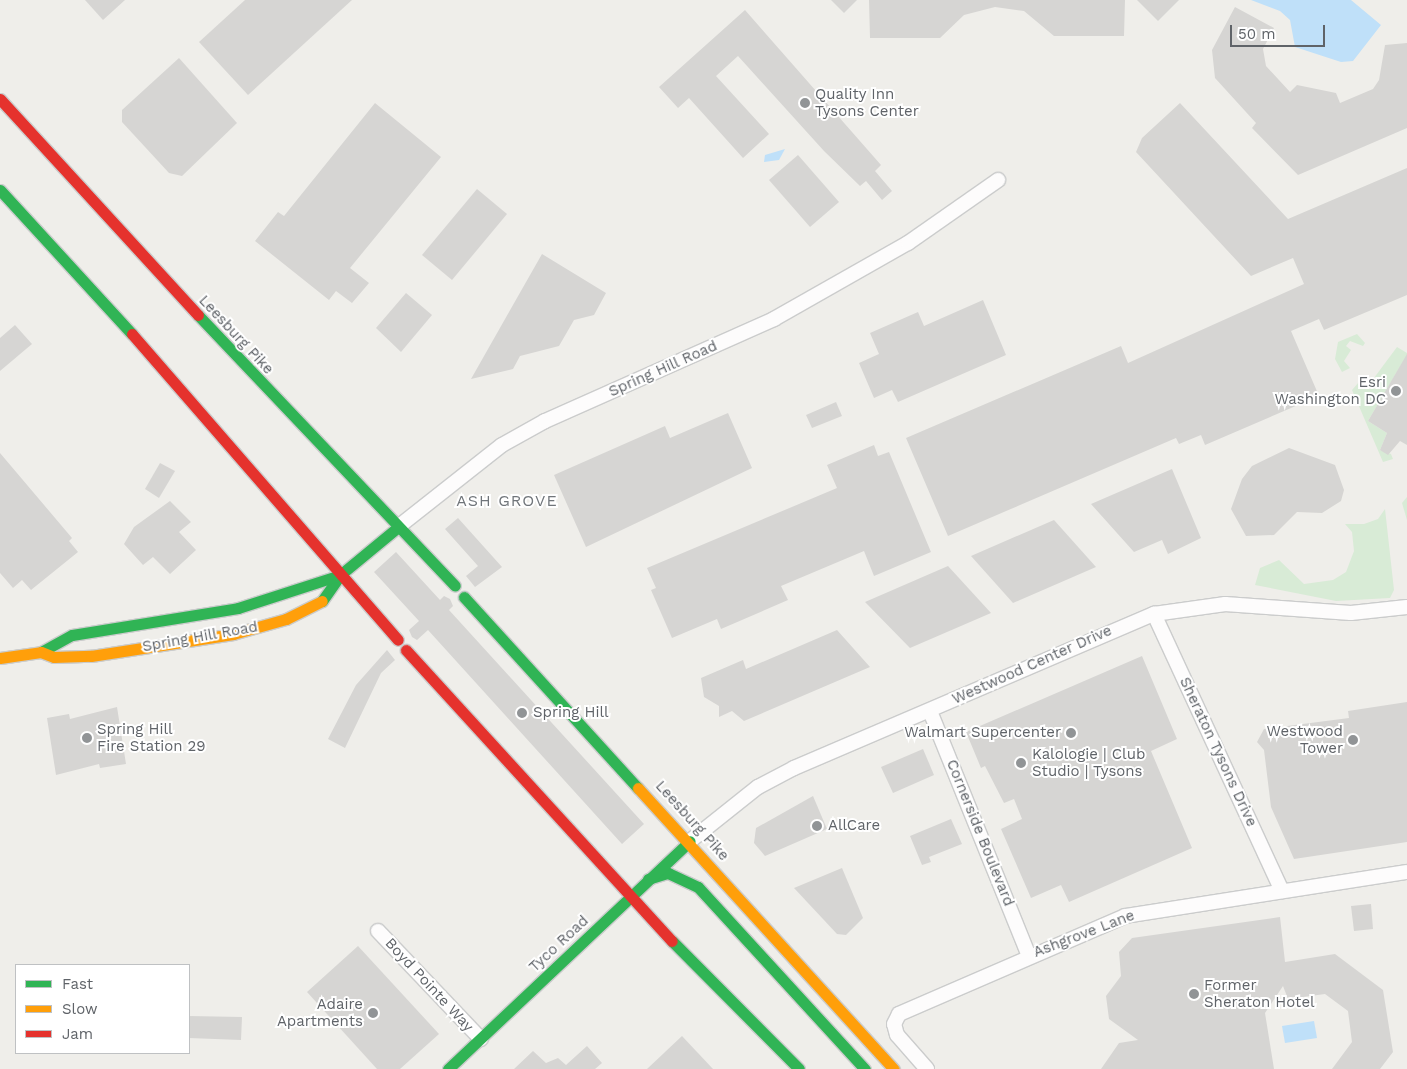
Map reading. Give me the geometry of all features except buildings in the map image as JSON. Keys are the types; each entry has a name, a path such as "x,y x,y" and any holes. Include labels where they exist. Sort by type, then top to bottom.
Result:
{"main road":[{"name":"Leesburg Pike","path":"0,99 454,586"},
{"path":"0,190 172,379 398,640"},
{"name":"Spring Hill Road","path":"41,652 54,657 90,656 249,631 322,601 340,575 398,527"},
{"name":"Spring Hill Road","path":"0,658 41,652 72,635 238,608 340,575"},
{"name":"Leesburg Pike","path":"464,596 690,841 894,1069"},
{"path":"406,650 630,897 799,1069"},
{"name":"Tyco Road","path":"448,1069 690,841"},
{"path":"648,879 668,874 698,887 865,1069"}],"street":[{"name":"Spring Hill Road","path":"398,527 502,445 545,421 774,319 908,243 998,180"},
{"name":"Westwood Center Drive","path":"690,841 758,787 930,710 1154,614 1232,604 1351,614 1407,607"},
{"name":"Sheraton Tysons Drive","path":"1154,614 1282,891"},
{"name":"Cornerside Boulevard","path":"930,710 1029,956"},
{"name":"Ashgrove Lane","path":"927,1069 897,1035 896,1017 1029,956 1137,913 1407,872"},
{"name":"Boyd Pointe Way","path":"378,931 481,1039"}],"green space":[{"path":"1357,334 1365,343 1363,346 1350,341 1346,346 1351,350 1344,361 1350,368 1342,372 1335,359 1338,342"},
{"path":"1397,347 1407,353 1407,361 1404,360 1368,421 1387,433 1380,450 1391,454 1393,459 1383,462 1352,390 1359,382 1368,386"},
{"path":"1407,497 1407,520 1402,503"},
{"path":"1385,509 1394,590 1390,598 1336,601 1255,585 1260,568 1279,560 1304,584 1333,580 1346,572 1354,551 1352,532 1345,524 1364,524 1378,519"}],"water":[{"path":"1251,0 1351,0 1381,25 1353,61 1341,62 1295,47 1290,20 1280,11"},
{"path":"785,149 779,160 764,162 765,155"},
{"path":"1314,1021 1317,1038 1285,1043 1282,1026"}],"traffic: fast":[{"path":"0,190 132,334"},
{"path":"198,315 455,586"},
{"path":"322,601 340,575 398,527"},
{"path":"41,652 72,635 238,608 340,575"},
{"path":"464,597 638,788"},
{"path":"448,1069 690,841"},
{"path":"648,879 668,873 698,887 865,1069"},
{"path":"672,941 799,1069"}],"traffic: slow":[{"path":"0,658 41,652 54,657 91,656 233,634 286,619 322,601"},
{"path":"638,788 894,1069"}],"traffic: jam":[{"path":"0,99 198,315"},
{"path":"132,334 398,640"},
{"path":"406,650 672,941"}],"place":[{"name":"Quality Inn Tysons Center","path":"805,103"},
{"name":"Esri Washington DC","path":"1396,391"},
{"name":"Spring Hill","path":"522,713"},
{"name":"Walmart Supercenter","path":"1071,733"},
{"name":"Spring Hill Fire Station 29","path":"87,738"},
{"name":"Westwood Tower","path":"1353,740"},
{"name":"Kalologie | Club Studio | Tysons","path":"1021,763"},
{"name":"AllCare","path":"817,826"},
{"name":"Former Sheraton Hotel","path":"1194,994"},
{"name":"Adaire Apartments","path":"373,1013"}],"district":[{"name":"ASH GROVE","path":"507,501"}]}
